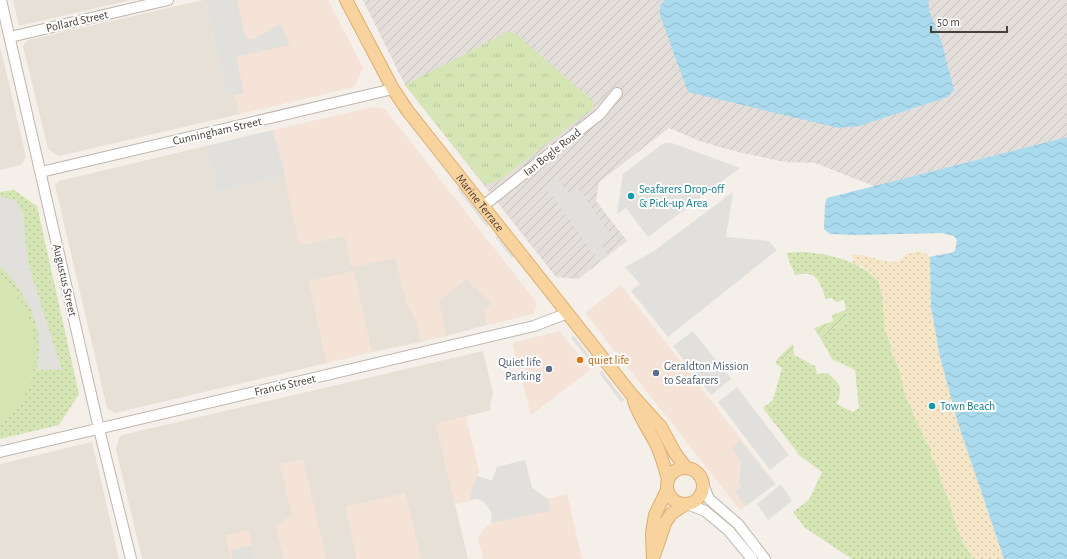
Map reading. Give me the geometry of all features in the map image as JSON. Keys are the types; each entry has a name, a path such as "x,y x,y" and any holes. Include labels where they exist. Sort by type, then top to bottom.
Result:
{"main road":[{"name":"Marine Terrace","path":"346,0 393,89 407,110 632,395 661,427 675,453 686,468"},
{"name":"Marine Terrace","path":"632,395 639,414 655,442 663,460 667,485"},
{"path":"653,558 652,533 655,515 667,485 675,470 686,468 692,469 698,473 703,484 703,490 701,495 693,503 685,504 675,502 668,494 667,485"},
{"path":"653,558 665,523 671,514 685,504"}],"street":[{"name":"Augustus Street","path":"1,0 99,429 131,559"},
{"name":"Pollard Street","path":"10,37 168,0"},
{"name":"Cunningham Street","path":"41,172 393,89"},
{"name":"Ian Bogle Road","path":"483,206 600,114 617,93"},
{"name":"Francis Street","path":"0,452 534,326 568,313"},
{"path":"703,484 710,499 738,524 765,559"},
{"path":"685,504 705,511 729,531 752,559"}],"shaded area":[{"path":"13,0 131,0 19,26"},
{"path":"205,0 227,96 235,95 240,114 59,156 48,149 23,46 28,40"},
{"path":"205,0 328,0 363,68 354,87 240,114 235,95 227,96"},
{"path":"205,0 237,0 246,39 253,39 280,24 290,45 236,57 244,93 227,96"},
{"path":"363,0 664,0 660,6 839,128 859,126 948,97 954,90 942,43 930,13 928,0 1067,0 1067,137 874,186 815,163 785,162 738,152 702,142 669,128 599,182 596,201 627,241 578,279 556,277 405,85"},
{"path":"0,46 26,157 21,165 0,170"},
{"path":"373,107 385,109 537,303 534,314 487,325 484,310 493,303 473,286 467,278 439,301 446,336 421,342 416,319 407,303 395,258 352,267 345,236 300,245 273,130"},
{"path":"273,130 285,176 217,192 206,146"},
{"path":"672,143 740,168 648,237 626,208 617,214 623,174 661,145"},
{"path":"206,146 217,192 285,176 300,245 345,236 352,267 395,257 407,303 416,319 421,342 372,352 353,271 309,282 327,363 115,413 107,408 55,185 59,181"},
{"path":"558,180 568,193 577,187 612,236 601,244 608,255 599,261 546,188"},
{"path":"460,186 489,224 487,227 457,189"},
{"path":"733,192 726,237 769,241 777,250 668,337 631,291 640,284 625,267 654,251"},
{"path":"0,196 17,201 23,213 28,263 62,370 37,370 39,351 38,330 30,307 14,281 0,266"},
{"path":"498,235 515,256 512,258 495,237"},
{"path":"353,271 372,352 327,363 309,281"},
{"path":"467,278 473,286 493,303 484,310 487,325 446,336 438,301"},
{"path":"621,285 776,484 740,510 585,313"},
{"path":"560,331 590,370 531,415 512,343"},
{"path":"693,331 731,379 711,395 673,346"},
{"path":"574,336 595,363 593,365 571,338"},
{"path":"483,351 493,393 490,406 491,410 436,424 468,559 421,559 405,493 346,507 357,559 326,559 303,460 280,464 292,515 276,526 284,559 255,559 248,530 231,559 142,559 116,449 119,438 122,435"},
{"path":"602,371 624,400 621,402 599,373"},
{"path":"737,387 789,455 770,470 718,402"},
{"path":"466,416 479,472 478,476 492,481 497,467 525,460 532,489 548,499 567,494 582,559 483,559 478,538 483,530 491,523 492,516 490,510 483,501 477,499 455,504 436,424"},
{"path":"740,441 775,484 746,506 735,492 741,487 739,483 741,461 732,448"},
{"path":"92,442 119,559 0,559 0,464"},
{"path":"303,460 326,559 284,559 276,526 292,515 280,464"},
{"path":"525,460 532,488 548,499 551,511 491,523 492,516 490,510 483,501 477,499 470,500 471,492 477,476 492,481 497,467"},
{"path":"781,484 792,501 768,520 757,504"},
{"path":"405,493 421,559 357,559 346,507"},
{"path":"248,530 255,559 231,559 225,535"},
{"path":"252,545 255,559 233,559 231,550"}],"green space":[{"path":"509,31 518,36 593,101 593,108 500,180 485,185 405,85"},
{"path":"14,190 37,206 79,394 59,425 0,439 0,192"},
{"path":"802,252 823,254 853,263 871,274 879,282 882,293 885,330 890,343 892,355 899,368 906,398 923,437 931,449 931,457 939,471 941,482 948,497 956,526 973,559 852,559 804,527 793,512 809,500 822,472 800,456 763,408 773,400 782,368 776,364 776,361 779,357 794,355 815,366 817,374 828,373 840,387 837,404 853,412 859,408 855,370 832,359 821,339 833,328 843,326 848,320 844,300 836,302 832,298 826,299 819,282 813,276 809,274 795,275 786,253"},
{"path":"0,278 18,298 24,308 33,332 35,358 33,371 26,393 17,407 0,425"},
{"path":"846,310 848,320 843,326 833,328 821,339 814,328 833,321 832,315"},
{"path":"793,344 794,355 779,357"}],"sand":[{"name":"Town Beach","path":"919,251 930,257 931,307 940,357 981,492 1004,559 973,559 963,542 956,526 948,497 941,482 939,471 931,457 931,449 923,437 906,398 899,368 892,355 890,343 885,330 882,293 879,282 862,267 853,263 852,255 894,262 900,261 908,254"}],"water":[{"path":"664,0 928,0 930,13 942,43 954,90 948,97 859,126 839,128 688,92 660,15 660,6"},
{"path":"1067,137 1067,559 1004,559 958,423 940,357 931,307 930,257 955,251 957,240 954,236 942,233 856,235 830,234 824,229 825,204 827,198"}],"place":[{"name":"Seafarers Drop-off & Pick-up Area","path":"631,196"},
{"name":"quiet life","path":"580,360"},
{"name":"Quiet life Parking","path":"549,369"},
{"name":"Geraldton Mission to Seafarers","path":"656,373"},
{"name":"Town Beach","path":"932,406"}]}
